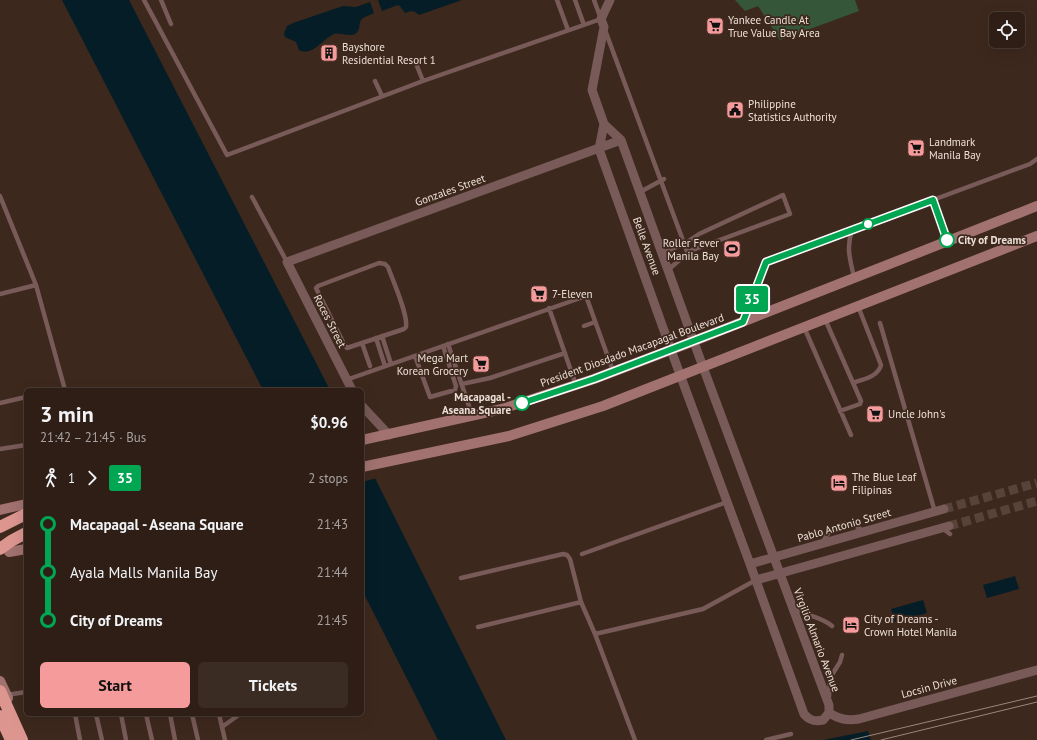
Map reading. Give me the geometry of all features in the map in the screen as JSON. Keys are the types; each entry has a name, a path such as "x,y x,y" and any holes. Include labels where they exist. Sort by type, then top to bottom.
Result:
{"highway":[{"path":"0,527 24,508"},
{"path":"4,550 11,541 24,534"},
{"path":"3,693 22,740"},
{"path":"0,716 11,740"}],"main road":[{"name":"President Diosdado Macapagal Boulevard","path":"364,440 473,417 576,385 671,350 947,240 1037,206"},
{"path":"364,467 509,436 604,406 1037,236"},
{"path":"0,502 24,508"},
{"path":"0,510 24,508"},
{"path":"4,550 24,549"},
{"path":"0,681 3,693 26,740"}],"street":[{"name":"Belle Avenue","path":"610,0 602,23 592,90 604,124 621,140 703,367"},
{"path":"599,149 604,124"},
{"name":"Gonzales Street","path":"287,262 621,140"},
{"name":"Belle Avenue","path":"599,149 680,376"},
{"name":"Roces Street","path":"287,262 351,388"},
{"name":"Virgilio Almario Avenue","path":"703,367 829,709"},
{"path":"680,376 728,502 804,714 813,721 818,721 823,720 829,709"},
{"path":"364,408 389,435"},
{"name":"Pablo Antonio Street","path":"750,564 862,531 944,509"},
{"path":"756,580 947,529"},
{"name":"Locsin Drive","path":"829,709 838,718 848,720 859,719 1037,670"}],"lane":[{"path":"144,0 227,155 423,81 568,30 584,25 602,23"},
{"path":"161,0 171,24"},
{"path":"557,0 568,30"},
{"path":"575,0 584,25"},
{"path":"594,0 662,180 688,254"},
{"path":"417,66 423,81"},
{"path":"376,81 382,96"},
{"path":"854,277 848,253 848,244 852,230 1030,164 1037,159"},
{"path":"640,192 662,180"},
{"path":"662,253 684,244 699,234 783,195 790,214 690,251 668,270"},
{"path":"0,196 36,285 65,388"},
{"path":"252,197 287,262"},
{"path":"933,200 947,240"},
{"path":"382,263 388,267 402,306 406,324 404,329 376,338 349,348 345,346 316,288 382,263"},
{"path":"743,322 760,277"},
{"path":"0,294 36,285"},
{"path":"346,380 586,296 613,371"},
{"path":"853,382 876,374 880,370 881,365 858,306"},
{"path":"549,308 576,385"},
{"path":"825,319 861,403 840,411"},
{"path":"584,326 595,322"},
{"path":"880,323 935,512"},
{"path":"804,327 851,435"},
{"path":"558,335 565,333"},
{"path":"382,336 391,364"},
{"path":"376,338 385,366"},
{"path":"362,343 370,366"},
{"path":"448,344 473,417"},
{"path":"414,356 430,397 454,390 456,386 443,346"},
{"path":"462,384 490,378 565,353"},
{"path":"0,403 24,397"},
{"path":"0,449 24,444"},
{"path":"582,554 728,502"},
{"path":"461,578 563,554 567,555 570,559 581,602 595,634 635,740"},
{"path":"595,634 703,609 756,580"},
{"path":"478,627 581,602"},
{"path":"790,602 803,614 822,620 832,626"},
{"path":"829,709 828,688 830,678 842,656"},
{"path":"3,693 24,692"},
{"path":"75,716 80,740"},
{"path":"96,716 102,740"},
{"path":"120,716 126,740"},
{"path":"146,716 152,740"},
{"path":"170,716 175,740"},
{"path":"192,716 198,740"},
{"path":"219,716 225,740"},
{"path":"222,727 237,716"},
{"path":"766,740 791,734"}],"green space":[{"path":"735,0 855,0 859,11 780,40 758,6 745,11"}],"water":[{"path":"62,0 129,0 329,388 262,388"},
{"path":"378,0 462,0 419,15 413,11 406,13 398,5 382,11"},
{"path":"370,2 374,13 364,17 361,20 355,34 334,34 313,49 304,52 299,50 296,42 285,37 284,34 287,26 293,23 343,6 356,7"},
{"path":"364,456 506,740 438,740 364,594"},
{"path":"1015,576 1019,589 987,598 983,585"},
{"path":"923,600 927,613 895,622 891,609"},
{"path":"868,731 871,740 823,740"}],"pier":[{"path":"364,451 377,478 364,481"}],"tunnel":[{"path":"944,509 1037,483"},
{"path":"949,526 1037,501"}],"tram line":[{"path":"851,740 1037,696"},
{"path":"881,740 1037,702"}],"bus line":[{"name":"35","path":"522,403 594,379 743,322 766,262 933,200 947,240"}],"place":[{"name":"Yankee Candle At True Value Bay Area","path":"715,26"},
{"name":"Bayshore Residential Resort 1","path":"329,53"},
{"name":"Philippine Statistics Authority","path":"735,110"},
{"name":"Landmark Manila Bay","path":"916,148"},
{"name":"City of Dreams","path":"947,240"},
{"name":"Roller Fever Manila Bay","path":"732,249"},
{"name":"7-Eleven","path":"539,294"},
{"name":"Mega Mart Korean Grocery","path":"481,364"},
{"name":"Macapagal - Aseana Square","path":"522,403"},
{"name":"Uncle John's","path":"875,414"},
{"name":"The Blue Leaf Filipinas","path":"839,483"},
{"name":"City of Dreams - Crown Hotel Manila","path":"851,625"}]}
